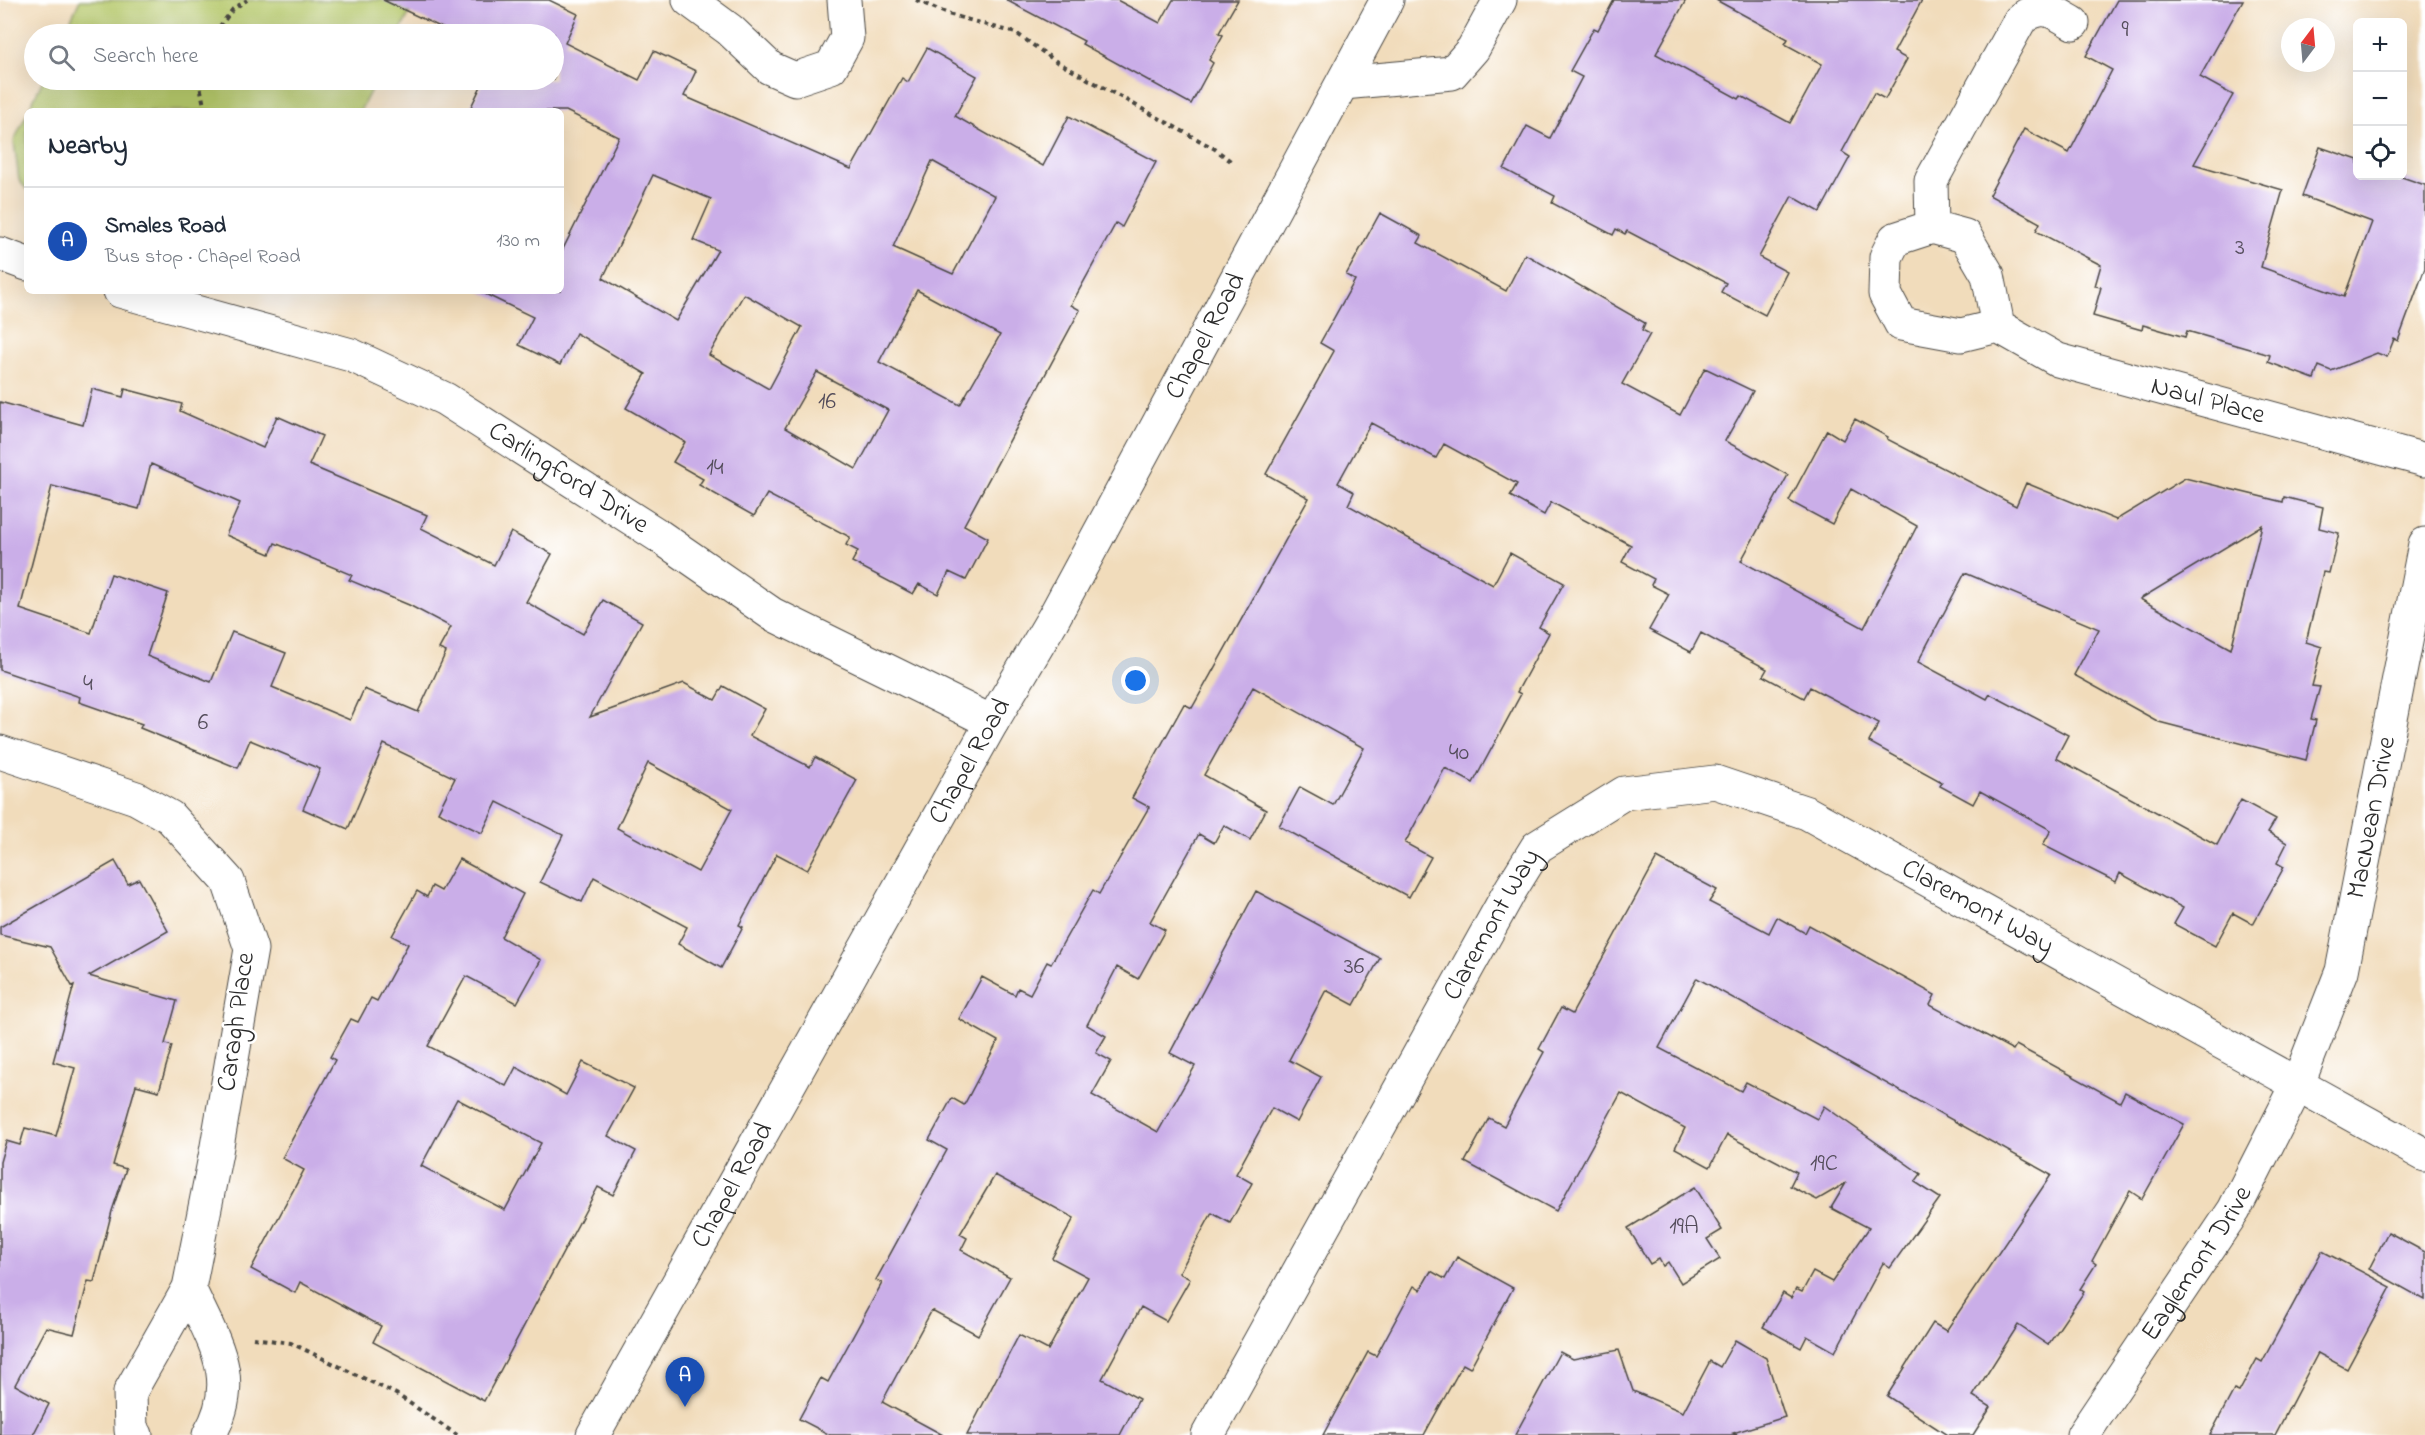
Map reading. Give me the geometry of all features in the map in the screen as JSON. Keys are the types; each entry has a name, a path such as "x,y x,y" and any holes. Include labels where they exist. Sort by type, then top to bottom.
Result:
{"street":[{"path":"689,0 730,30 770,68 795,79 831,67 847,38 844,0"},
{"name":"Chapel Road","path":"593,1435 992,722 1053,619 1387,0"},
{"path":"1343,83 1452,73 1473,49 1500,0"},
{"path":"1932,227 1931,181 2020,20 2030,12 2041,9 2052,11 2073,23"},
{"path":"1932,227 1965,236 1988,275 1998,326 1961,335 1901,324 1885,294 1886,257 1895,238 1932,227"},
{"path":"0,254 24,263"},
{"name":"Carlingford Drive","path":"131,294 351,355 445,399 659,536 772,614 992,722"},
{"name":"Naul Place","path":"1998,326 2058,360 2425,460"},
{"name":"MacNean Drive","path":"2297,1086 2342,971 2411,691 2425,544"},
{"name":"Caragh Place","path":"0,752 136,798 170,817 228,881 251,949 216,1152 189,1288 130,1392 131,1430 136,1435"},
{"name":"Claremont Way","path":"1208,1435 1511,889 1537,847 1624,793 1715,782 1807,813 2425,1155"},
{"name":"Eaglemont Drive","path":"2083,1435 2234,1210 2297,1086"},
{"path":"189,1288 218,1353 226,1380 219,1418 209,1435"}],"path":[{"path":"222,24 233,9 247,0"},
{"path":"916,0 948,14 1016,33 1058,62 1215,149 1232,162"},
{"path":"201,90 204,108"},
{"path":"249,1337 291,1344 396,1394 457,1435"}],"green space":[{"path":"80,0 416,0 404,24 69,24"},
{"path":"38,90 371,90 362,108 29,108"},
{"path":"24,119 24,186 19,180 14,141"}],"building":[{"path":"383,0 549,0 578,14 565,43 639,80 654,51 696,71 684,96 851,169 902,78 908,82 927,48 977,76 955,116 1043,166 1069,116 1156,162 1122,227 1116,223 1071,305 1080,310 964,525 988,538 966,580 949,572 938,594 919,584 913,594 852,562 858,551 846,545 850,537 767,494 754,516 699,485 703,479 673,462 685,442 626,408 646,374 576,333 560,365 519,345 533,317 485,294 564,294 564,247 619,137 564,111 564,108 470,108 479,90 564,90 564,24 434,24","holes":["932,161 995,196 953,274 893,247","653,175 711,199 693,240 718,250 676,321 603,278","917,290 1000,335 960,405 879,362","744,294 802,327 769,389 709,355","817,372 888,410 856,469 785,428"]},
{"path":"1006,0 1117,0 1160,23 1173,0 1238,0 1219,33 1223,35 1209,60 1213,63 1191,104 1082,44 1084,41"},
{"path":"1614,0 1686,0 1656,54 1739,99 1741,96 1790,123 1822,64 1785,44 1788,39 1716,0 1922,0 1894,52 1907,59 1885,99 1874,93 1842,152 1850,157 1820,212 1792,196 1759,257 1787,272 1765,315 1721,292 1726,283 1627,231 1625,234 1616,229 1613,235 1552,203 1555,196 1504,169 1527,126 1550,138 1582,77 1570,71 1594,28 1598,30"},
{"path":"2117,0 2243,0 2200,77 2233,95 2194,164 2283,190 2261,267 2344,297 2372,222 2302,196 2320,147 2353,158 2353,180 2407,179 2425,185 2425,268 2398,341 2394,339 2387,357 2377,353 2331,371 2319,366 2314,379 2268,362 2270,355 2187,331 2185,337 2143,325 2142,330 2093,316 2101,287 2095,286 2101,265 2036,231 2040,223 1989,195 2024,129 2069,153 2112,70 2086,56"},
{"path":"1380,213 1422,236 1418,243 1506,291 1525,254 1645,323 1642,330 1650,334 1622,384 1680,415 1705,368 1753,391 1725,441 1788,475 1741,561 1864,628 1917,526 1851,489 1832,524 1789,501 1827,430 1843,440 1855,419 1888,437 1887,439 2016,506 2026,483 2116,520 2185,478 2283,502 2284,497 2323,507 2319,528 2339,533 2329,573 2323,572 2306,642 2322,647 2312,686 2320,687 2311,719 2316,720 2306,760 2159,722 2074,675 2099,629 1965,573 1918,662 1987,699 1990,694 2068,735 2056,758 2217,845 2241,800 2276,819 2268,832 2287,843 2277,863 2284,867 2253,924 2233,913 2215,946 2174,924 2183,908 2120,873 2116,882 2043,845 2051,830 1980,791 1973,804 1940,786 1942,782 1869,742 1879,723 1810,687 1804,698 1763,676 1767,669 1701,633 1691,652 1649,630 1669,594 1651,585 1654,579 1622,562 1631,545 1551,502 1544,515 1510,496 1517,484 1444,444 1436,458 1371,423 1338,483 1354,492 1348,505 1493,585 1510,553 1564,583 1539,627 1549,633 1517,692 1521,694 1473,783 1445,768 1405,843 1431,857 1409,897 1279,826 1300,787 1333,805 1364,748 1253,687 1204,775 1266,810 1250,840 1224,825 1214,843 1199,834 1150,922 1165,930 1138,979 1117,967 1087,1025 1106,1036 1096,1053 1111,1061 1092,1095 1158,1132 1195,1066 1170,1053 1256,891 1380,958 1354,1005 1326,990 1289,1060 1321,1077 1297,1122 1272,1108 1236,1174 1252,1183 1230,1223 1212,1213 1179,1273 1190,1279 1166,1321 1141,1307 1102,1379 1139,1399 1120,1435 967,1435 1019,1335 1048,1350 1088,1277 1052,1258 1074,1218 995,1175 960,1234 967,1238 961,1250 1010,1277 978,1335 932,1310 882,1402 943,1435 830,1435 799,1419 821,1378 828,1382 882,1283 876,1280 947,1150 929,1140 952,1098 964,1105 998,1041 959,1019 982,977 1015,995 1018,988 1030,994 1047,962 1051,964 1093,890 1099,894 1149,807 1132,798 1184,704 1192,708 1309,498 1266,474 1334,351 1320,343 1355,280 1346,275","holes":["2262,525 2231,649 2140,599"]},
{"path":"92,389 123,397 125,389 182,404 180,411 263,448 277,416 322,436 309,465 427,515 421,528 494,565 511,532 552,554 526,602 583,634 603,600 642,622 590,717 684,683 715,700 723,686 765,709 750,736 810,767 815,757 857,780 807,870 777,854 739,925 743,927 721,968 678,944 687,927 594,877 582,902 540,882 563,835 497,802 482,833 438,812 455,778 384,744 348,829 303,809 320,769 250,740 238,768 140,728 142,724 79,702 80,697 0,670 0,402 83,425","holes":["151,464 240,503 226,535 270,554 275,543 352,575 349,580 409,605 451,627 439,649 446,652 418,712 364,689 350,720 272,687 286,653 232,632 211,682 147,656 168,593 111,574 91,633 20,609 52,486 139,509","648,763 732,809 698,872 617,828"]},
{"path":"1657,858 1717,890 1709,902 1769,933 1777,917 1805,933 1809,925 1935,995 1930,1005 2013,1050 2016,1045 2120,1102 2125,1092 2184,1124 2142,1199 2130,1191 2092,1261 2096,1264 2080,1289 2084,1292 2048,1345 2018,1325 1973,1396 1991,1407 1973,1435 1947,1435 1887,1396 1933,1323 1946,1331 2051,1175 1697,978 1659,1048 1741,1091 1746,1082 1817,1119 1824,1106 1921,1174 1915,1182 1940,1198 1890,1268 1883,1263 1835,1352 1807,1336 1801,1348 1763,1327 1783,1293 1791,1298 1796,1289 1802,1292 1813,1272 1832,1282 1869,1228 1831,1208 1846,1183 1817,1200 1790,1186 1797,1172 1727,1135 1710,1167 1675,1148 1685,1128 1621,1093 1556,1211 1465,1162 1489,1118 1504,1126 1544,1052 1539,1049 1561,1008 1572,1014"},
{"path":"459,859 523,894 501,937 541,960 517,1003 466,976 428,1046 506,1086 516,1067 566,1095 583,1062 634,1088 608,1136 636,1151 613,1195 598,1187 484,1401 373,1342 381,1326 300,1282 295,1293 251,1269 304,1170 282,1158 335,1060 330,1057 351,1019 358,1022 371,998 377,1001 408,944 392,936 417,891 427,897 432,886 441,891","holes":["457,1099 541,1143 505,1210 421,1166"]},
{"path":"115,861 128,884 139,879 168,931 89,976 177,1001 165,1044 172,1046 159,1091 136,1085 113,1165 126,1169 112,1211 94,1282 88,1281 74,1334 46,1327 15,1385 49,1404 33,1435 0,1435 0,1162 6,1141 20,1145 25,1128 56,1136 75,1068 53,1062 74,985 72,986 50,947 0,935 0,927"},
{"path":"1695,1187 1722,1230 1707,1239 1720,1259 1681,1283 1668,1262 1663,1266 1659,1259 1650,1264 1628,1228"},
{"path":"2388,1232 2425,1252 2425,1300 2369,1269"},
{"path":"2322,1251 2391,1287 2347,1369 2318,1353 2275,1435 2210,1435 2234,1390 2239,1392 2257,1359 2262,1362"},
{"path":"1457,1257 1513,1288 1470,1368 1463,1364 1424,1435 1323,1435 1368,1352 1376,1356 1414,1286 1420,1290 1431,1271 1445,1279"},
{"path":"1735,1340 1766,1358 1785,1417 1733,1433 1738,1435 1515,1435 1560,1352 1573,1359 1619,1350 1633,1391 1683,1412 1710,1361 1720,1367"}],"place":[{"name":"Smales Road","path":"685,1407"}]}
